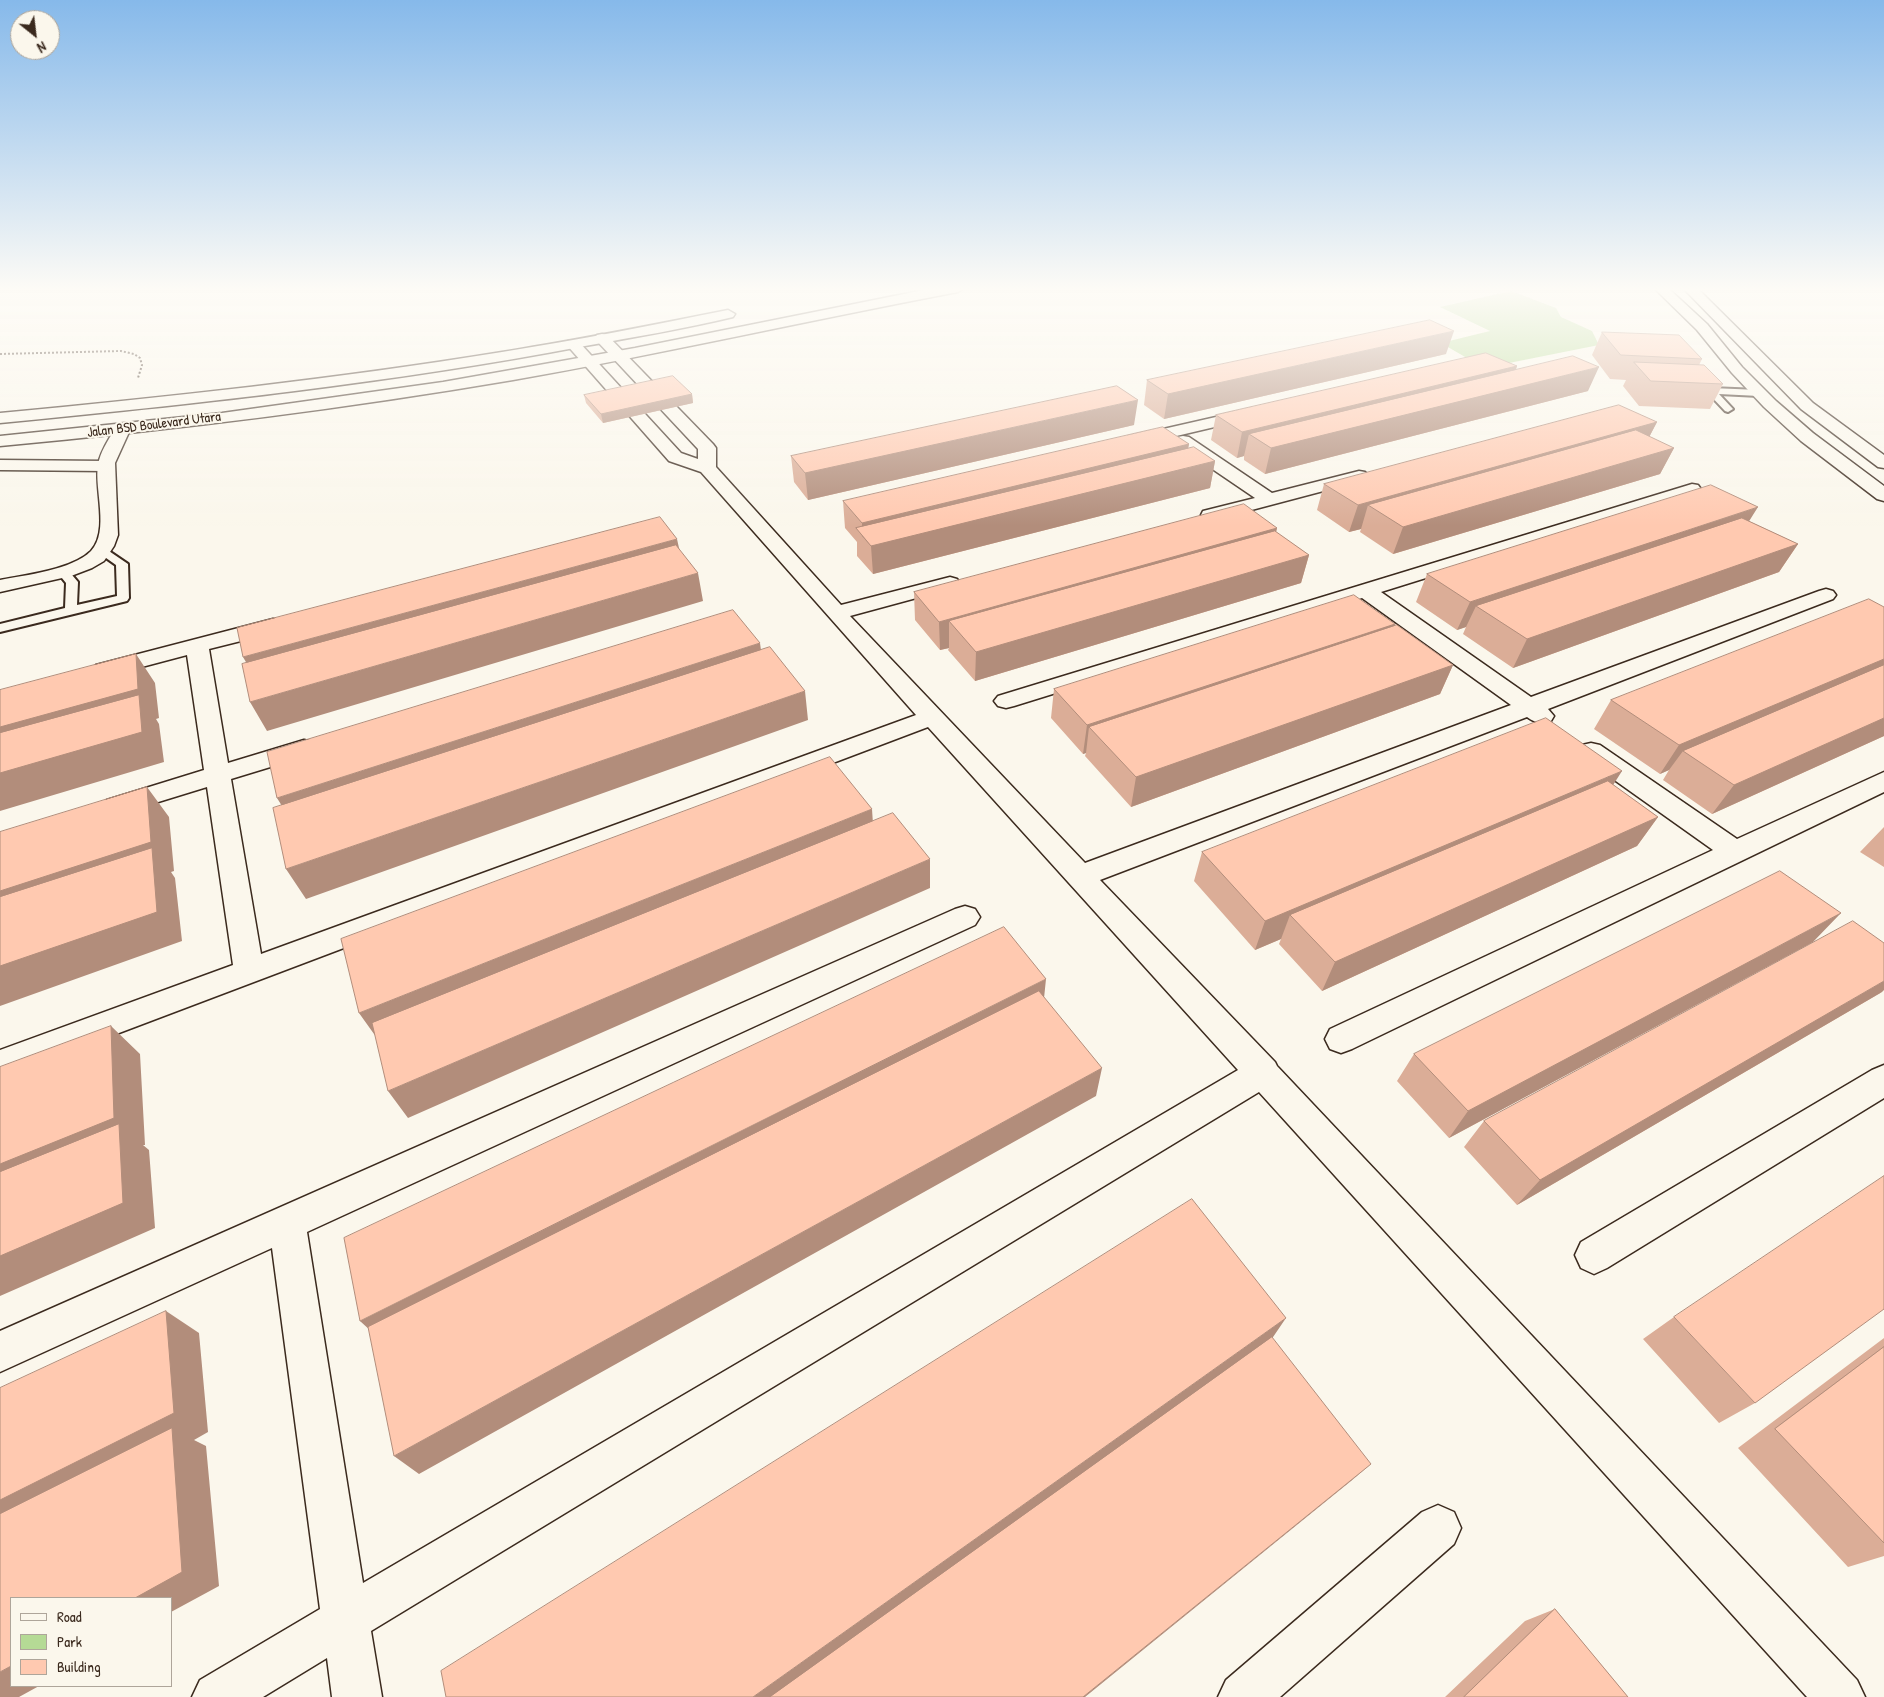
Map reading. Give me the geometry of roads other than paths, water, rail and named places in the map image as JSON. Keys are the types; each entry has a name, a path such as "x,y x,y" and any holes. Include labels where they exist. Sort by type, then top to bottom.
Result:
{"street":[{"name":"Jalan BSD Boulevard Utara","path":"0,418 129,406 433,367"},
{"name":"Jalan BSD Boulevard Utara","path":"0,441 122,430 321,404 550,367"},
{"path":"595,367 675,457 706,468 836,613 1840,1697"},
{"path":"630,367 707,448 706,468"},
{"path":"1735,367 1759,393 1807,437 1884,495"},
{"path":"1769,367 1807,406 1884,463"},
{"path":"1114,446 1268,410"},
{"path":"651,430 683,423"},
{"path":"0,586 63,572 87,564 103,550 110,533 105,466 122,430"},
{"path":"1171,432 1269,500"},
{"path":"0,465 105,466"},
{"path":"1192,520 1374,472"},
{"path":"1006,701 1692,489"},
{"path":"836,613 970,578"},
{"path":"1364,590 1735,852"},
{"path":"1080,876 1826,595"},
{"path":"84,675 292,621"},
{"path":"197,646 249,972"},
{"path":"0,1064 933,717"},
{"path":"94,812 322,742"},
{"path":"1341,1040 1884,781"},
{"path":"0,1352 965,917"},
{"path":"217,1697 1263,1072"},
{"path":"1594,1254 1884,1080"},
{"path":"287,1222 357,1697"},
{"path":"1243,1697 1438,1528"}],"lane":[{"path":"1728,409 1711,391 1759,393"},
{"path":"0,628 123,598 122,564 103,550"},
{"path":"63,572 72,582 70,611"}]}
